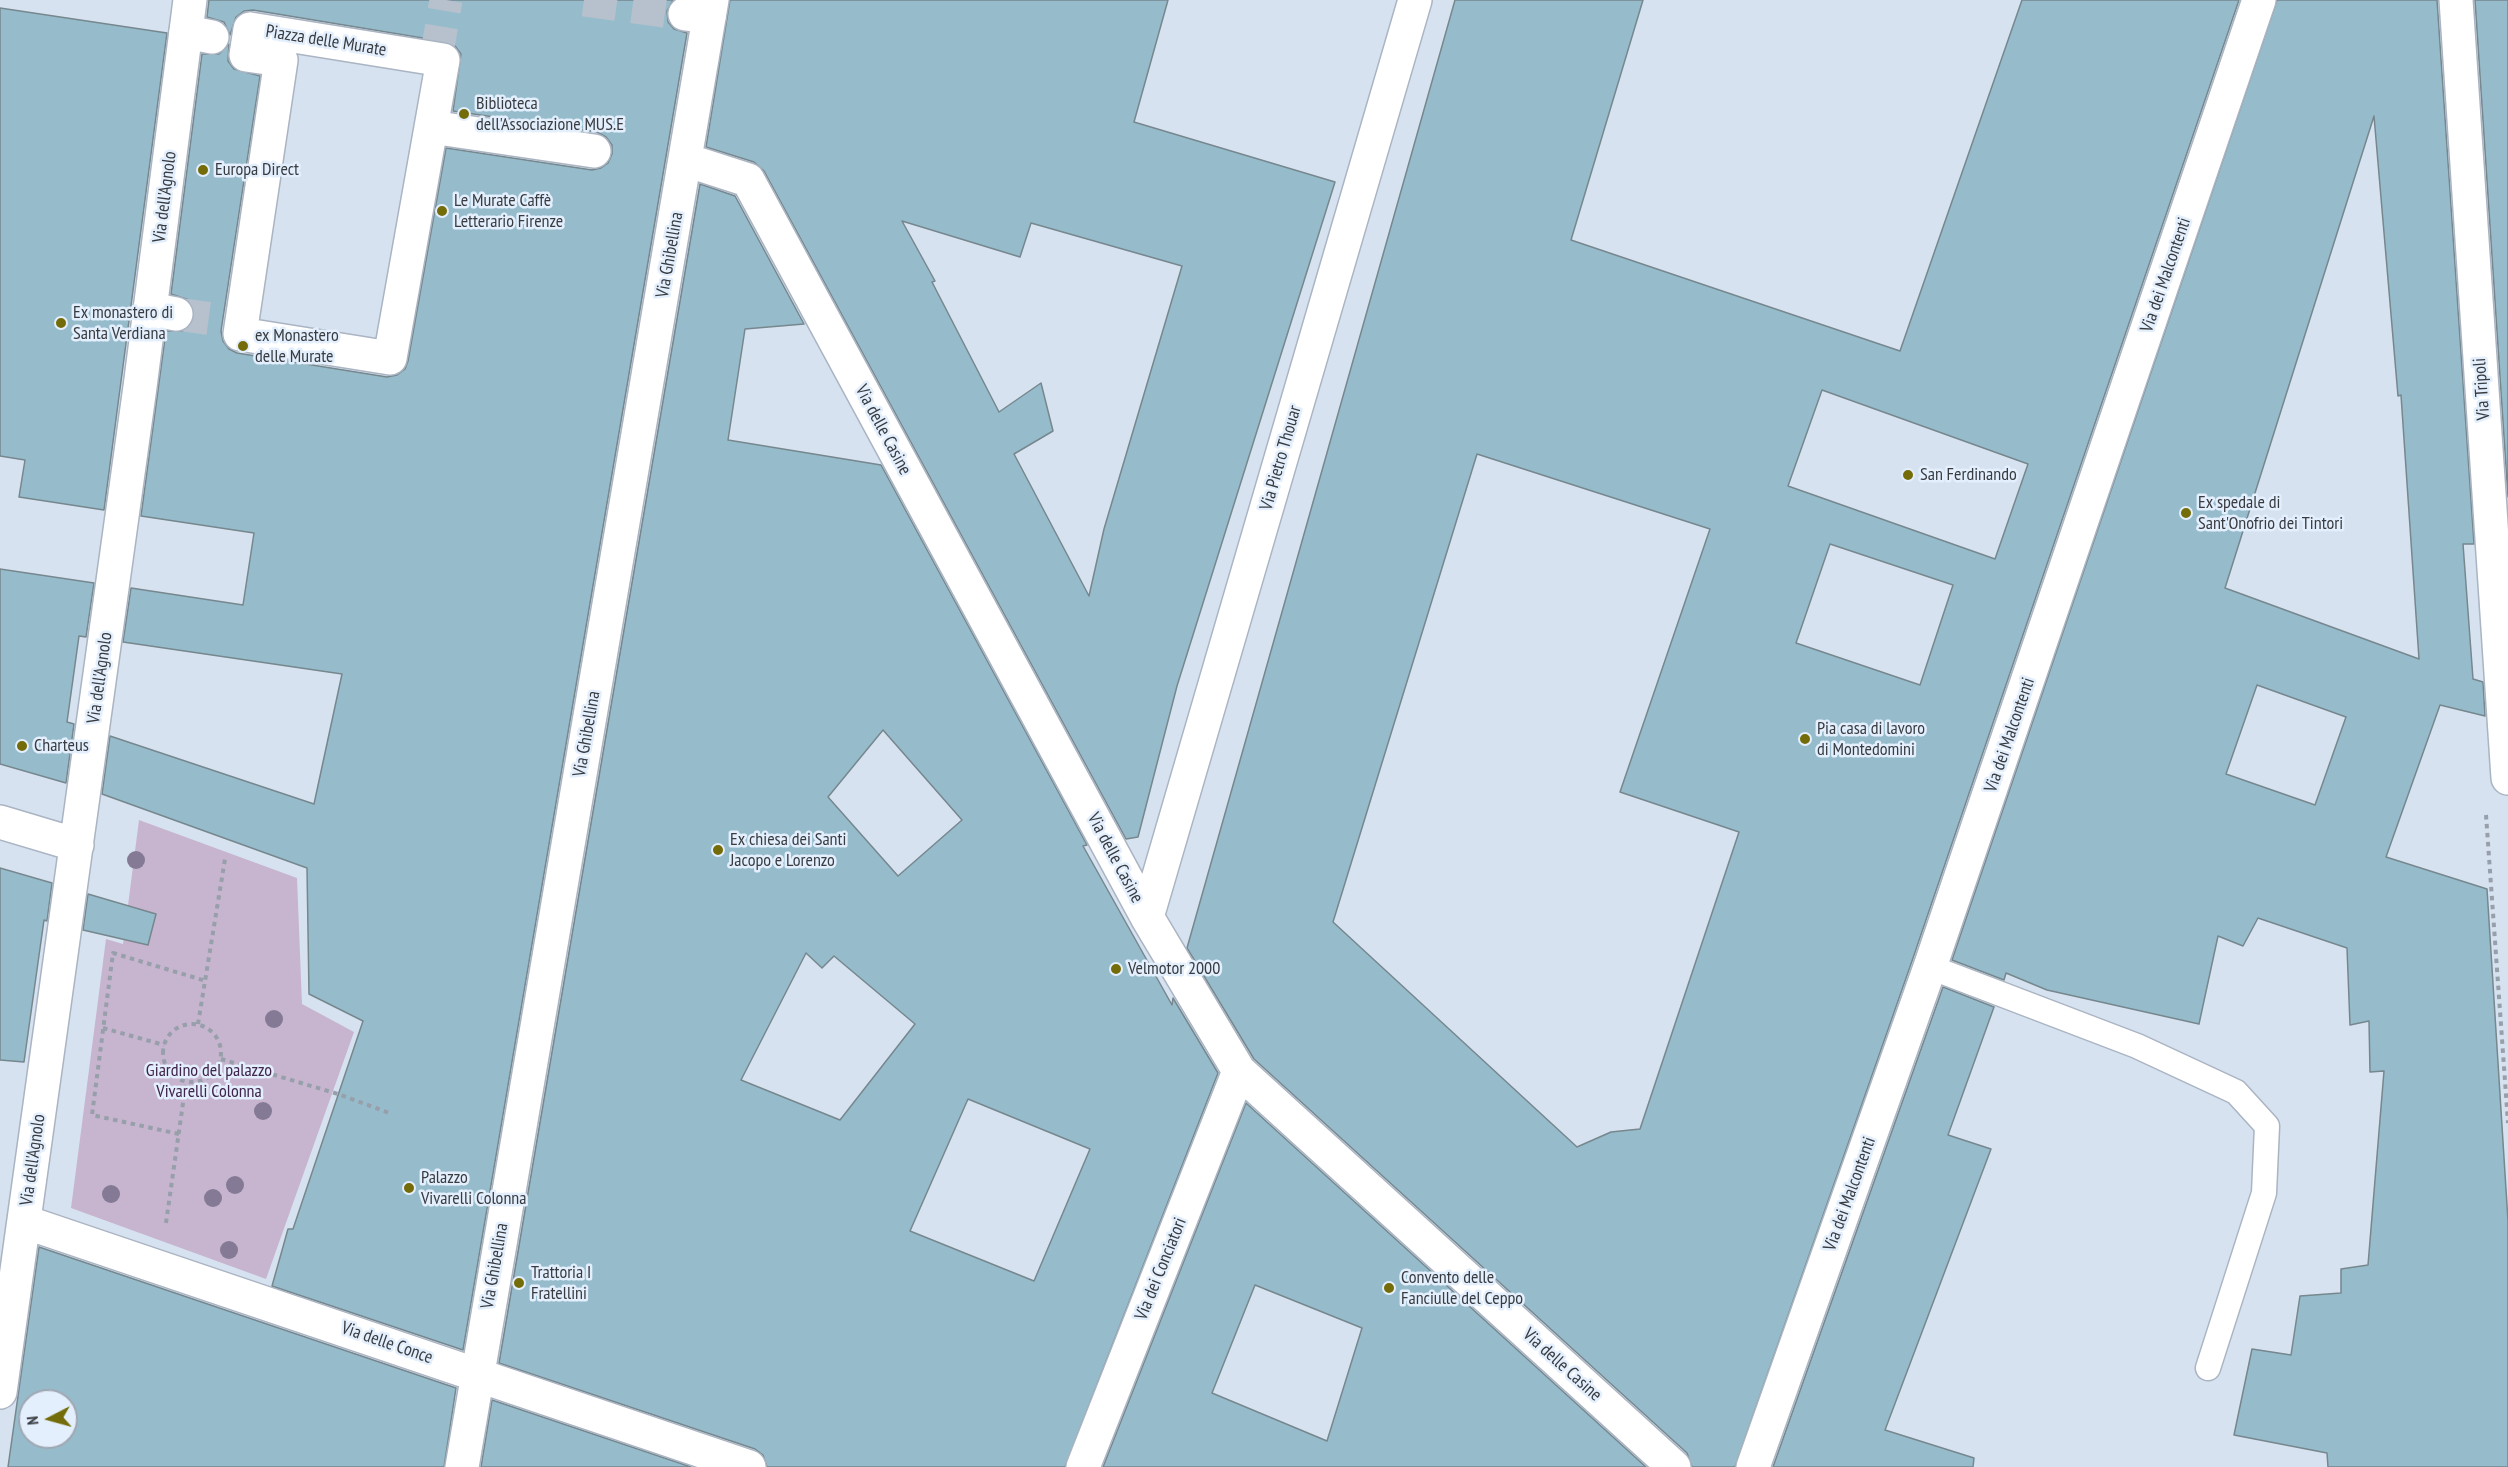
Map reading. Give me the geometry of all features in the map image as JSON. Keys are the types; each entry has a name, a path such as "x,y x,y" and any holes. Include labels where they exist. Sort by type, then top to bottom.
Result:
{"street":[{"name":"Via dell'Agnolo","path":"0,1392 77,845 163,311 200,35 190,0"},
{"name":"Via Pietro Thouar","path":"1147,917 1416,0"},
{"name":"Via dei Malcontenti","path":"1753,1467 1930,967 2259,0"},
{"name":"Via Tripoli","path":"2456,0 2508,778"},
{"name":"Via Ghibellina","path":"462,1467 686,160 702,10"},
{"name":"Piazza delle Murate","path":"250,29 443,60 431,127 390,358 240,334 281,60 246,55 250,29"},
{"path":"431,127 594,151"},
{"name":"Via delle Casine","path":"686,160 748,180 1147,917 1239,1071 1674,1467"},
{"path":"0,822 77,845"},
{"name":"Via dei Conciatori","path":"1083,1467 1239,1071"},
{"name":"Via delle Conce","path":"24,1222 749,1467"}],"lane":[{"path":"1930,967 2138,1046 2236,1092 2267,1126 2264,1193 2208,1368"}],"path":[{"path":"198,1024 225,859"},
{"path":"178,1134 92,1115 113,953 206,981"},
{"path":"190,1023 198,1024 214,1033 222,1050 221,1059 212,1075 204,1080 186,1082 167,1068 162,1052 173,1030 190,1023"},
{"path":"103,1028 164,1044"},
{"path":"221,1059 338,1094 392,1114"},
{"path":"166,1216 186,1082"}],"green space":[{"name":"Giardino del palazzo Vivarelli Colonna","path":"139,820 297,878 302,1004 354,1032 266,1279 71,1208 106,939 123,944"}],"building":[{"path":"209,0 673,0 667,11 668,22 674,29 687,33 463,1350 272,1286 288,1229 293,1229 363,1021 309,994 307,868 102,794 110,736 314,804 342,674 123,642 131,588 243,605 254,533 141,516 166,331 183,331 190,326 194,317 193,307 189,300 171,294 202,54 219,54 229,44 228,61 234,69 260,76 221,331 223,341 229,349 237,353 387,377 397,375 405,369 408,361 446,148 592,170 608,163 612,154 612,145 606,137 597,132 453,111 461,54 455,46 447,42 253,10 244,11 236,17 230,35 224,22 207,17"},
{"path":"730,0 1168,0 1134,122 1335,182 1177,686 1138,837 1126,839 764,171 754,162 706,147","holes":["902,221 1020,257 1031,223 1182,266 1104,529 1089,596 1014,454 1053,431 1041,383 999,412 932,282 935,281"]},
{"name":"Pia casa di lavoro di Montedomini","path":"1455,0 1643,0 1571,240 1900,351 2022,0 2239,0 1912,961 1735,1467 1692,1467 1687,1453 1254,1059 1187,948","holes":["1822,390 2028,464 1995,559 1788,486","1477,454 1710,529 1620,792 1739,832 1640,1129 1611,1132 1577,1147 1333,922","1830,544 1953,585 1920,685 1796,643"]},
{"path":"2277,0 2437,0 2474,544 2463,544 2473,679 2483,682 2485,716 2440,705 2386,857 2487,889 2508,1221 2508,1467 2328,1467 2327,1453 2234,1435 2252,1349 2291,1355 2300,1296 2341,1293 2341,1269 2368,1265 2384,1071 2370,1072 2369,1021 2350,1025 2347,948 2258,918 2243,946 2218,936 2199,1024 2047,990 2006,973 2004,980 1952,960","holes":["2374,116 2398,396 2401,395 2419,659 2225,588","2257,685 2346,717 2315,805 2226,774"]},
{"path":"2475,0 2508,0 2508,497"},
{"name":"Ex monastero di Santa Verdiana","path":"0,8 167,33 104,510 19,497 25,460 0,456"},
{"path":"700,184 735,196 804,324 745,329 728,440 881,465 1087,845 1083,846 1172,1005 1173,998 1218,1073 1065,1467 767,1467 763,1455 755,1449 499,1363","holes":["883,730 962,820 898,876 828,797","806,953 822,968 834,956 915,1024 840,1120 741,1080","968,1099 1090,1149 1034,1281 910,1231"]},
{"path":"0,569 94,583 86,637 79,636 67,722 74,724 66,783 0,764"},
{"path":"0,868 52,883 47,921 44,920 24,1062 0,1060"},
{"path":"88,894 156,914 148,945 83,930"},
{"path":"1943,987 1994,1007 1948,1135 1991,1149 1885,1430 1974,1458 1973,1467 1773,1467"},
{"path":"1246,1103 1646,1467 1103,1467","holes":["1255,1285 1362,1328 1327,1441 1212,1393"]},
{"path":"39,1247 456,1388 444,1467 8,1467 18,1396 18,1449 78,1449 78,1389 19,1389"},
{"path":"492,1400 691,1467 481,1467"}],"tunnel":[{"path":"436,59 446,0"},
{"path":"584,0 685,14"},
{"path":"176,314 243,323"}],"place":[{"name":"Biblioteca dell'Associazione MUS.E","path":"464,114"},
{"name":"Europa Direct","path":"203,170"},
{"name":"Le Murate Caffè Letterario Firenze","path":"442,211"},
{"name":"Ex monastero di Santa Verdiana","path":"61,323"},
{"name":"ex Monastero delle Murate","path":"243,346"},
{"name":"San Ferdinando","path":"1908,475"},
{"name":"Ex spedale di Sant'Onofrio dei Tintori","path":"2186,513"},
{"name":"Pia casa di lavoro di Montedomini","path":"1805,739"},
{"name":"Charteus","path":"22,746"},
{"name":"Ex chiesa dei Santi Jacopo e Lorenzo","path":"718,850"},
{"name":"Velmotor 2000","path":"1116,969"},
{"name":"Palazzo Vivarelli Colonna","path":"409,1188"},
{"name":"Trattoria I Fratellini","path":"519,1283"},
{"name":"Convento delle Fanciulle del Ceppo","path":"1389,1288"}]}
